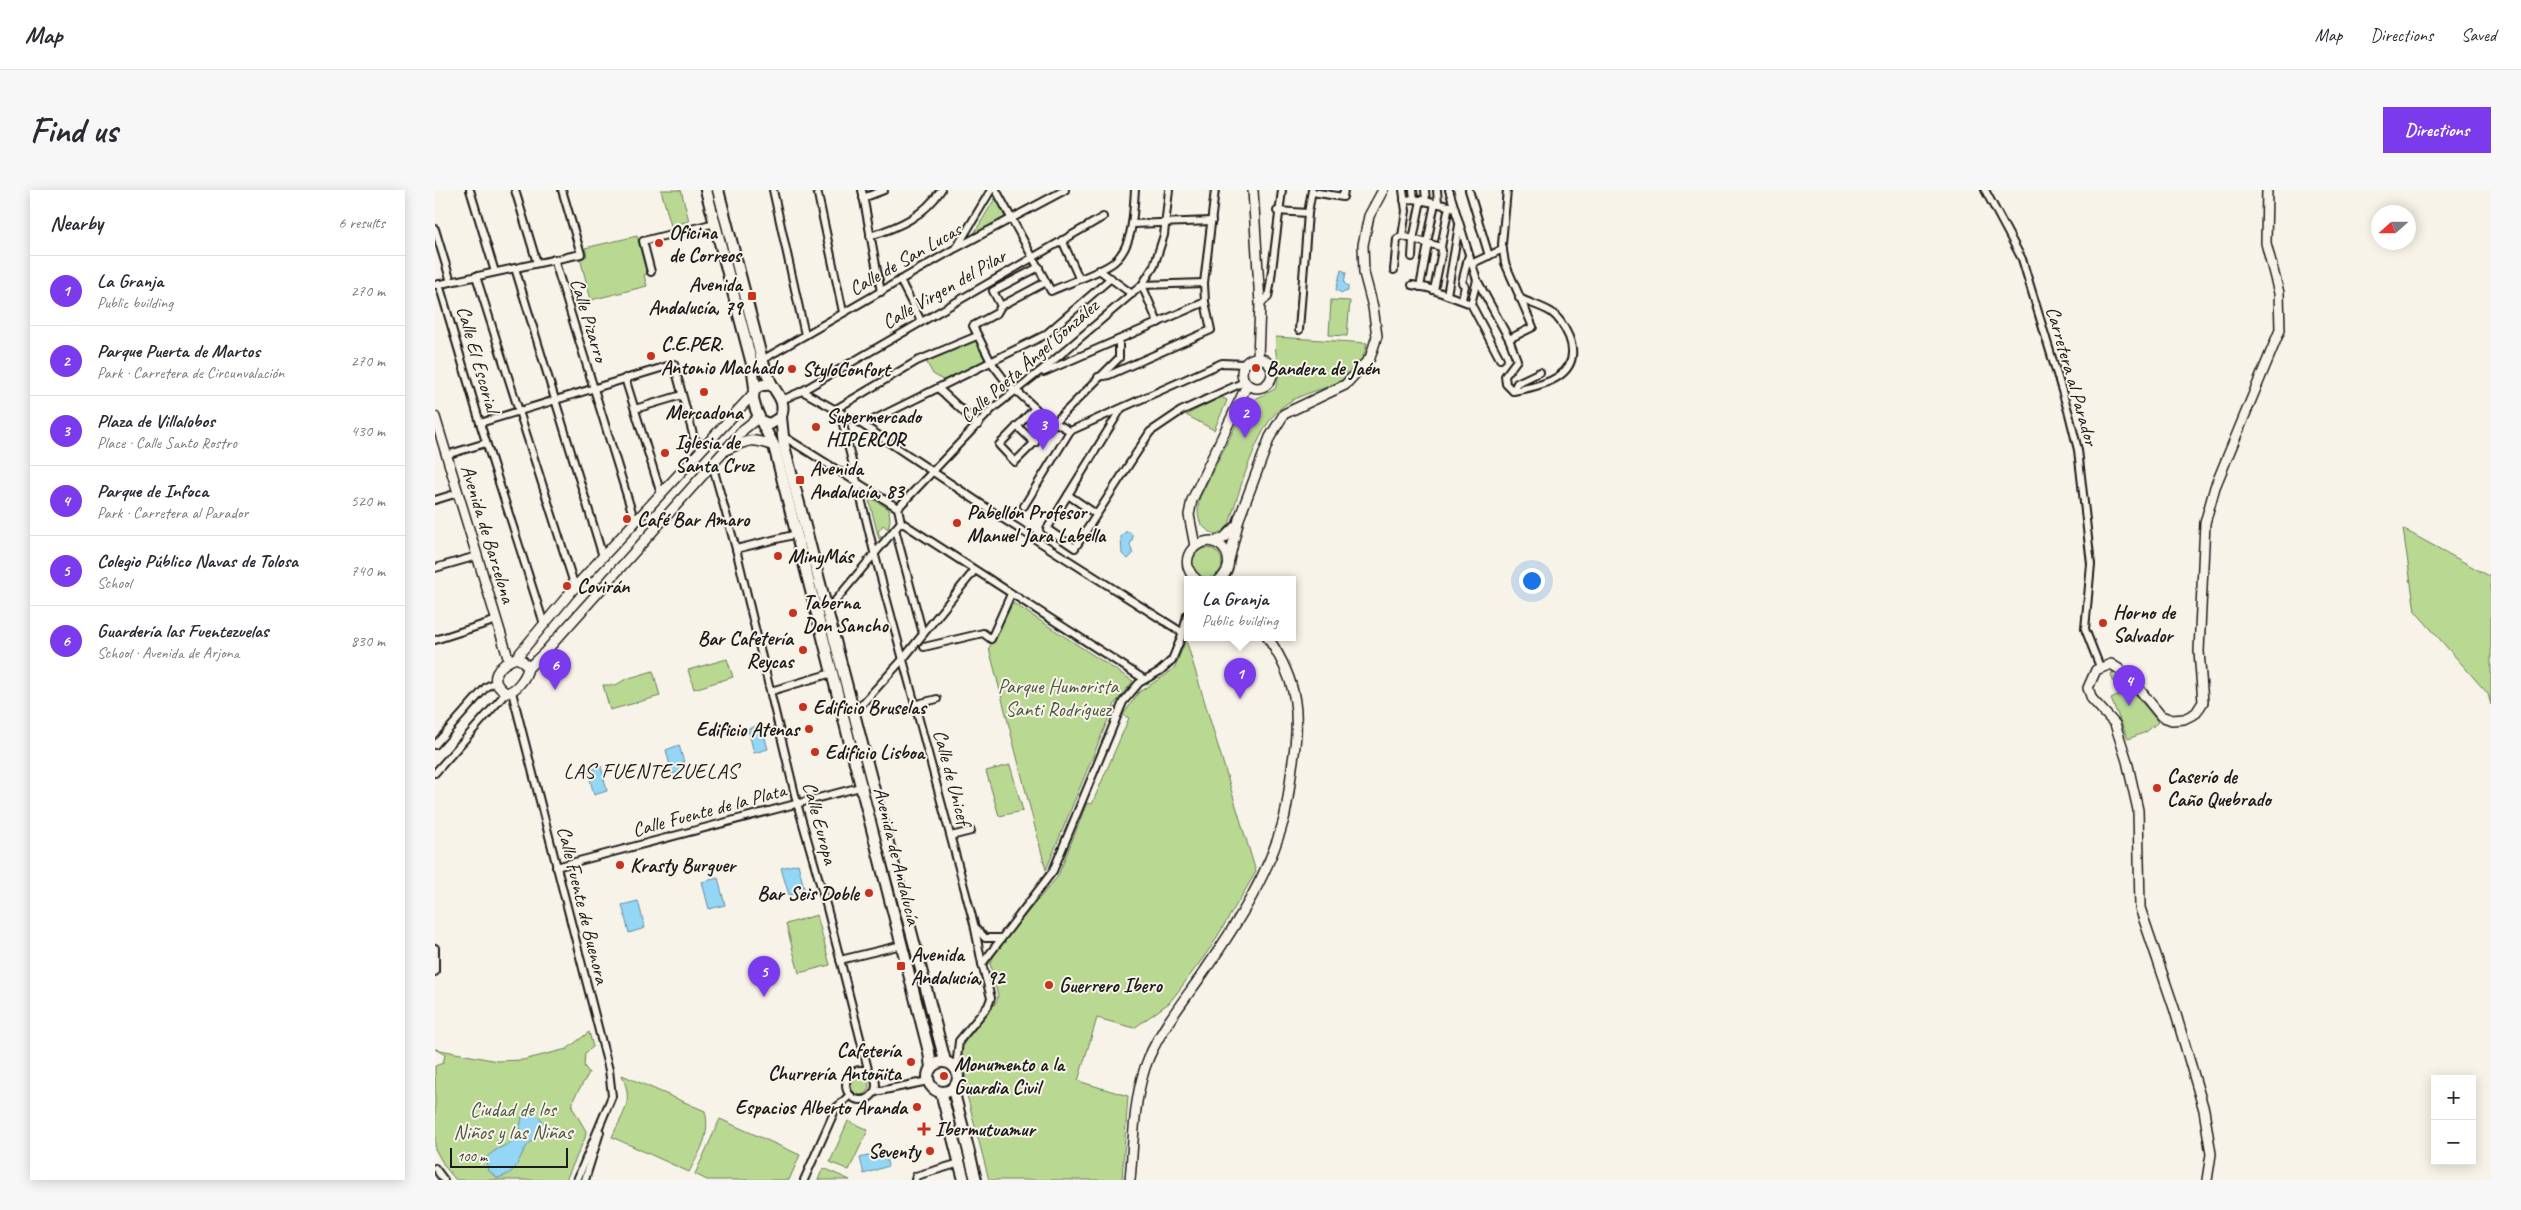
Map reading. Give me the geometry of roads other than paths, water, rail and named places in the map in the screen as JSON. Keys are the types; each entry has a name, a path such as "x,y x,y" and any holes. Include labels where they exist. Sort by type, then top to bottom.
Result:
{"main road":[{"path":"706,190 752,364 754,392 761,419 770,424 781,417 783,409 782,400 772,385 763,360 718,190"},
{"path":"754,392 763,384 772,385"},
{"name":"Avenida de Andalucía","path":"781,417 783,436 853,714 866,785 902,945 929,1052 931,1068"},
{"name":"Avenida de Andalucía","path":"761,419 775,446 833,673 945,1061"},
{"path":"953,1089 941,1092 933,1088 928,1080 931,1068 937,1063 945,1061 955,1068 959,1076 953,1089 976,1180"},
{"path":"941,1092 965,1180"}],"street":[{"path":"470,190 495,272"},
{"path":"515,190 537,263"},
{"path":"437,285 581,254 562,190"},
{"path":"773,190 805,335"},
{"path":"817,190 843,312"},
{"path":"862,190 881,292"},
{"path":"863,198 884,190"},
{"path":"870,236 908,222 925,210 941,190"},
{"path":"956,248 991,190"},
{"path":"996,190 1051,291 1114,262 1126,245 1133,224 1135,190"},
{"name":"Calle de San Lucas","path":"763,360 956,248 1065,190"},
{"name":"Calle Poeta Ángel González","path":"898,508 992,410 1142,285 1154,266 1164,235 1169,190"},
{"path":"1098,377 1109,376 1211,330 1205,302 1205,283 1215,190"},
{"path":"1253,190 1260,304 1258,358"},
{"path":"1260,304 1268,297 1271,286 1277,211 1282,190"},
{"path":"1299,330 1308,213 1312,191 1343,197 1344,190"},
{"path":"1223,576 1227,572 1236,525 1270,437 1284,414 1345,385 1370,358 1377,336 1373,307 1364,273 1363,245 1369,216 1383,190"},
{"path":"1403,190 1406,211 1403,236"},
{"path":"1413,190 1420,200"},
{"path":"1413,257 1413,240 1420,200 1425,190"},
{"path":"1420,287 1437,190"},
{"path":"1449,190 1451,206 1459,224 1477,280 1509,339 1517,360 1505,376 1506,384 1513,391"},
{"path":"1469,190 1489,256"},
{"path":"1507,190 1503,221 1505,263 1533,326 1509,339"},
{"name":"Carretera al Parador","path":"1985,190 2021,259 2069,414 2078,450 2091,564 2085,629 2100,667"},
{"path":"2207,1180 2211,1154 2204,1110 2175,1011 2140,908 2138,810 2127,760 2115,724 2089,694 2089,681 2093,673 2100,667 2111,664 2120,668 2133,679 2161,716 2172,720 2184,720 2195,713 2203,702 2199,651 2205,523 2215,486 2280,330 2279,293 2266,243 2267,190"},
{"path":"1404,200 1420,200 1451,206"},
{"path":"1434,290 1451,206"},
{"path":"1277,211 1308,213"},
{"name":"Calle Virgen del Pilar","path":"782,400 802,391 1103,217"},
{"path":"1133,224 1212,221"},
{"path":"651,272 643,241 715,223"},
{"path":"1447,294 1459,224"},
{"path":"435,229 451,282"},
{"path":"1394,270 1397,239 1403,236 1441,249"},
{"path":"1062,240 1079,278"},
{"path":"1470,260 1489,256 1503,249"},
{"name":"Calle Pizarro","path":"553,259 635,522"},
{"path":"1462,299 1465,286 1462,283 1470,260"},
{"path":"1001,306 993,291 1039,267"},
{"path":"515,268 603,556"},
{"path":"1099,270 1132,294"},
{"path":"476,276 575,587"},
{"path":"863,426 1045,335 1111,278"},
{"path":"900,280 921,321"},
{"path":"1471,304 1477,280"},
{"path":"1046,282 1001,306 997,313 973,326 991,362 1010,387 1016,390 1054,424 1070,431"},
{"path":"1158,323 1142,285 1205,283"},
{"name":"Calle El Escorial","path":"437,285 544,624"},
{"path":"1413,285 1447,294 1471,304 1500,359"},
{"path":"1513,391 1533,387 1551,380 1566,371 1573,361 1572,347 1559,319 1551,312 1519,298"},
{"path":"1035,375 1205,302"},
{"path":"838,411 917,361 977,336"},
{"path":"1035,408 999,445 1015,462 1119,358 1119,340"},
{"path":"1258,358 1270,366 1270,380 1257,388 1246,383 1241,374 1245,364 1251,359 1258,358"},
{"path":"1024,506 1070,431 1222,363 1245,364"},
{"path":"480,423 674,364 694,438 704,448"},
{"path":"1513,391 1517,383 1541,372"},
{"path":"625,378 661,494"},
{"path":"1121,409 1047,529 1075,548 1150,432 1181,411 1246,383"},
{"path":"1195,546 1189,514 1192,500 1246,383"},
{"path":"938,388 978,425"},
{"path":"802,391 863,426 1005,520 1183,633"},
{"path":"495,682 495,676 754,392"},
{"path":"635,409 682,395"},
{"name":"Calle de Unicef","path":"838,411 903,659 917,704 974,924 991,998 988,1006 959,1041 955,1068"},
{"name":"Avenida de Barcelona","path":"435,417 437,432 446,455 497,620 512,659"},
{"path":"435,773 523,679 528,668 545,652 744,429 761,419"},
{"path":"1017,426 1035,443"},
{"path":"783,436 898,508 901,522 974,571 1145,679"},
{"path":"725,450 747,440 757,439 775,446"},
{"path":"446,455 486,443"},
{"name":"Calle Europa","path":"712,464 736,549 797,803 869,1073"},
{"path":"435,500 458,493"},
{"path":"1068,495 1096,514"},
{"path":"826,612 901,522"},
{"path":"1193,576 1188,570 1187,556 1195,546 1202,542 1214,542 1224,538 1236,525"},
{"path":"895,529 923,634"},
{"path":"736,549 797,534"},
{"path":"1214,542 1224,548 1229,560"},
{"path":"435,568 477,556"},
{"path":"853,714 903,659 974,571"},
{"path":"924,647 983,633 991,639 1011,594"},
{"path":"435,640 497,620"},
{"path":"982,964 1053,871 1123,702 1145,679 1167,666 1184,628"},
{"path":"1130,1180 1136,1106 1149,1059 1163,1029 1241,915 1269,864 1284,818 1297,720 1292,682 1283,659 1270,641"},
{"path":"512,659 523,661 528,668"},
{"path":"771,690 833,673"},
{"path":"495,682 509,693"},
{"path":"435,744 486,687 495,682"},
{"name":"Calle Fuente de Buenora","path":"509,693 609,1070 612,1096 601,1126"},
{"path":"917,704 937,699"},
{"path":"435,767 435,773"},
{"name":"Calle Fuente de la Plata","path":"556,867 866,785"},
{"path":"951,836 971,831"},
{"path":"974,924 979,933 985,938 1000,938"},
{"path":"840,960 902,945"},
{"path":"435,948 435,972"},
{"path":"851,1095 847,1082 851,1074 860,1071 869,1073 875,1079 875,1092"},
{"path":"851,1095 864,1100 875,1092 928,1080"},
{"path":"804,1180 837,1108 851,1095"},
{"path":"577,1180 601,1126"},
{"path":"585,1180 600,1139 601,1126"},
{"path":"915,1180 916,1176 960,1163"},
{"path":"435,1168 444,1180"}],"water":[{"path":"1341,270 1346,272 1344,283 1348,286 1348,291 1342,293 1336,290"},
{"path":"1125,532 1130,532 1133,537 1130,545 1133,554 1128,559 1122,554 1121,537"},
{"path":"761,724 768,749 754,753 748,729"},
{"path":"679,745 686,770 672,774 666,750"},
{"path":"601,766 607,791 594,795 588,771"},
{"path":"798,864 805,892 789,895 781,868"},
{"path":"718,878 725,905 709,909 702,882"},
{"path":"638,901 645,928 629,933 622,905"},
{"path":"528,1112 535,1113 544,1122 543,1132 526,1147 511,1172 497,1178 489,1171 486,1158 513,1140 520,1128 522,1117"},
{"path":"885,1151 888,1166 864,1174 860,1158"}],"place":[{"name":"Oficina de Correos","path":"659,243"},
{"name":"Avenida Andalucía, 79","path":"752,296"},
{"name":"C.E.PER. Antonio Machado","path":"651,356"},
{"name":"Bandera de Jaén","path":"1256,368"},
{"name":"StyloConfort","path":"792,369"},
{"name":"Mercadona","path":"704,392"},
{"name":"Supermercado HIPERCOR","path":"816,427"},
{"name":"Parque Puerta de Martos","path":"1245,438"},
{"name":"Plaza de Villalobos","path":"1043,450"},
{"name":"Iglesia de Santa Cruz","path":"665,453"},
{"name":"Avenida Andalucía, 83","path":"800,480"},
{"name":"Café Bar Amaro","path":"627,519"},
{"name":"Pabellón Profesor Manuel Jara Labella","path":"957,523"},
{"name":"MinyMás","path":"778,556"},
{"name":"Covirán","path":"567,586"},
{"name":"Taberna Don Sancho","path":"793,613"},
{"name":"Horno de Salvador","path":"2103,623"},
{"name":"Bar Cafetería Reycas","path":"803,650"},
{"name":"Guardería las Fuentezuelas","path":"555,690"},
{"name":"La Granja","path":"1240,699"},
{"name":"Parque de Infoca","path":"2129,706"},
{"name":"Edificio Bruselas","path":"803,707"},
{"name":"Edificio Atenas","path":"809,729"},
{"name":"Edificio Lisboa","path":"815,752"},
{"name":"Caserío de Caño Quebrado","path":"2157,788"},
{"name":"Krasty Burguer","path":"620,865"},
{"name":"Bar Seis Doble","path":"869,893"},
{"name":"Avenida Andalucía, 92","path":"901,966"},
{"name":"Guerrero Ibero","path":"1049,985"},
{"name":"Colegio Público Navas de Tolosa","path":"764,997"},
{"name":"Cafetería Churrería Antoñita","path":"911,1062"},
{"name":"Monumento a la Guardia Civil","path":"944,1076"},
{"name":"Espacios Alberto Aranda","path":"917,1107"},
{"name":"Ibermutuamur","path":"924,1129"},
{"name":"Seventy","path":"930,1151"}],"district":[{"name":"LAS FUENTEZUELAS","path":"651,771"}],"park label":[{"name":"Parque Humorista Santi Rodríguez","path":"1058,698"},
{"name":"Ciudad de los Niños y las Niñas","path":"513,1120"}]}
